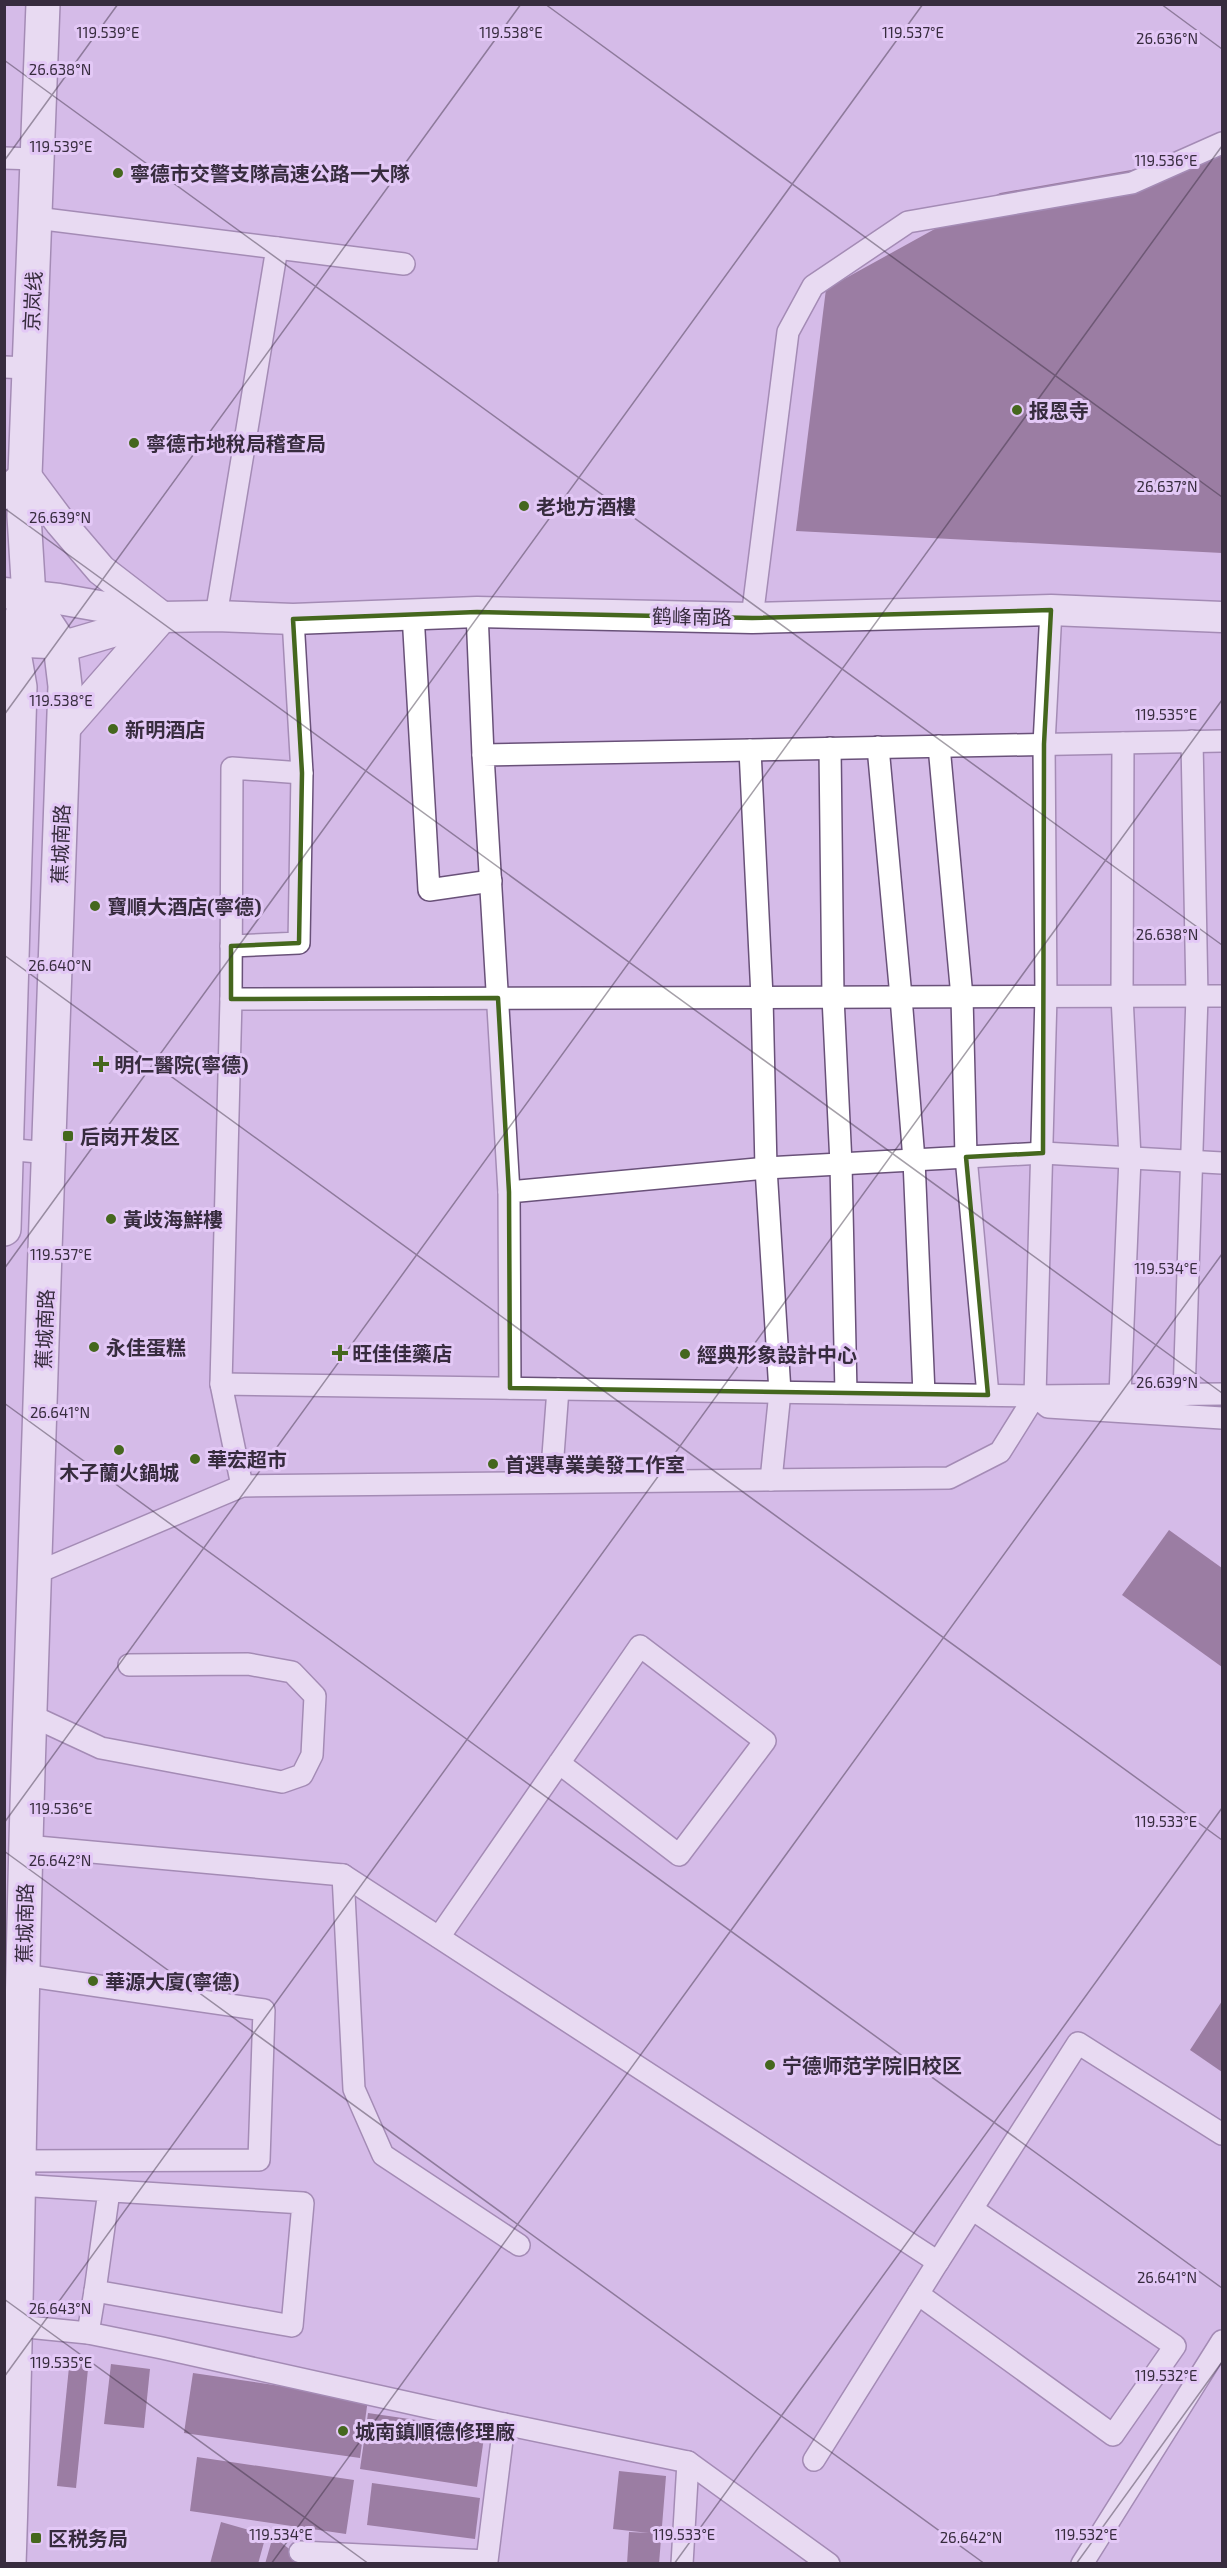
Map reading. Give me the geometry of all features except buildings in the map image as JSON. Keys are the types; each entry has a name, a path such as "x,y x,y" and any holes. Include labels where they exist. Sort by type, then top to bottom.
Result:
{"highway":[{"name":"京岚线","path":"17,595 24,516 15,485 17,368 36,218 43,4"},
{"path":"4,1228 12,724 20,687 8,641 17,595"},
{"name":"蕉城南路","path":"9,2564 17,2326 18,2173 26,1846 65,686 60,644 17,595"}],"street":[{"path":"752,618 788,332 813,286 908,222 1132,183 1222,143"},
{"path":"4,158 38,159"},
{"path":"36,218 404,264"},
{"path":"216,616 277,248"},
{"path":"15,485 60,522 101,570 162,617"},
{"path":"17,595 59,599 162,617"},
{"path":"36,1573 242,1486 949,1478 1000,1452 1035,1396 1046,996 1044,744 1051,610"},
{"name":"鹤峰南路","path":"162,617 216,616 293,619 477,612 752,618 1051,610 1222,617"},
{"path":"477,612 483,755 509,1192 510,1388"},
{"path":"413,614 429,890 491,881"},
{"path":"8,641 71,644 162,617"},
{"path":"64,729 162,617"},
{"path":"231,946 299,943 302,773 293,619"},
{"path":"1184,1395 1197,996 1192,741"},
{"path":"483,755 1222,741"},
{"path":"1120,1395 1130,1158 1122,996 1123,743"},
{"path":"939,746 962,996 966,1157 988,1395"},
{"path":"878,747 914,1160 924,1394"},
{"path":"830,748 833,997 841,1164 846,1393"},
{"path":"750,750 762,997 766,1168 780,1392 771,1480"},
{"path":"242,1486 220,1384 231,999 232,768 302,773"},
{"path":"231,999 1222,996"},
{"path":"6,1149 50,1153"},
{"path":"509,1192 766,1168 1043,1153 1222,1162"},
{"path":"220,1384 1035,1396 1222,1394"},
{"path":"551,1482 558,1389"},
{"path":"1035,1396 1048,1407 1222,1418"},
{"path":"439,1937 639,1646 765,1741 679,1855 559,1763"},
{"path":"30,1715 101,1748 282,1782 302,1775 312,1755 315,1696 292,1672 248,1664 129,1665"},
{"path":"26,1846 343,1875 938,2262"},
{"path":"343,1875 354,2089 383,2155 519,2245"},
{"path":"18,2173 259,2160 264,2010 23,1975"},
{"path":"814,2460 1078,2043 1222,2134"},
{"path":"18,2173 109,2191 303,2203 292,2326 95,2291"},
{"path":"88,2333 109,2191"},
{"path":"918,2295 1113,2434 1175,2346 972,2210"},
{"path":"17,2326 88,2333 687,2462 829,2564"},
{"path":"1082,2564 1222,2341"},
{"path":"300,2552 487,2561 504,2424"},
{"path":"682,2564 687,2462"}],"highlighted area":[{"path":"1051,610 1044,744 1043,1153 966,1157 988,1395 510,1388 509,1192 498,998 231,999 231,946 299,943 302,773 293,619 477,612 752,618"}],"place":[{"name":"寧德市交警支隊高速公路一大隊","path":"118,173"},
{"name":"报恩寺","path":"1017,410"},
{"name":"寧德市地稅局稽查局","path":"134,443"},
{"name":"老地方酒樓","path":"524,506"},
{"name":"新明酒店","path":"113,729"},
{"name":"寶順大酒店(寧德)","path":"95,906"},
{"name":"明仁醫院(寧德)","path":"101,1064"},
{"name":"后岗开发区","path":"68,1136"},
{"name":"黃歧海鮮樓","path":"111,1219"},
{"name":"永佳蛋糕","path":"94,1347"},
{"name":"旺佳佳藥店","path":"340,1353"},
{"name":"經典形象設計中心","path":"685,1354"},
{"name":"木子蘭火鍋城","path":"119,1450"},
{"name":"華宏超市","path":"195,1459"},
{"name":"首選專業美發工作室","path":"493,1464"},
{"name":"華源大廈(寧德)","path":"93,1981"},
{"name":"宁德师范学院旧校区","path":"770,2065"},
{"name":"城南鎮順德修理廠","path":"343,2431"},
{"name":"区税务局","path":"36,2538"}]}
